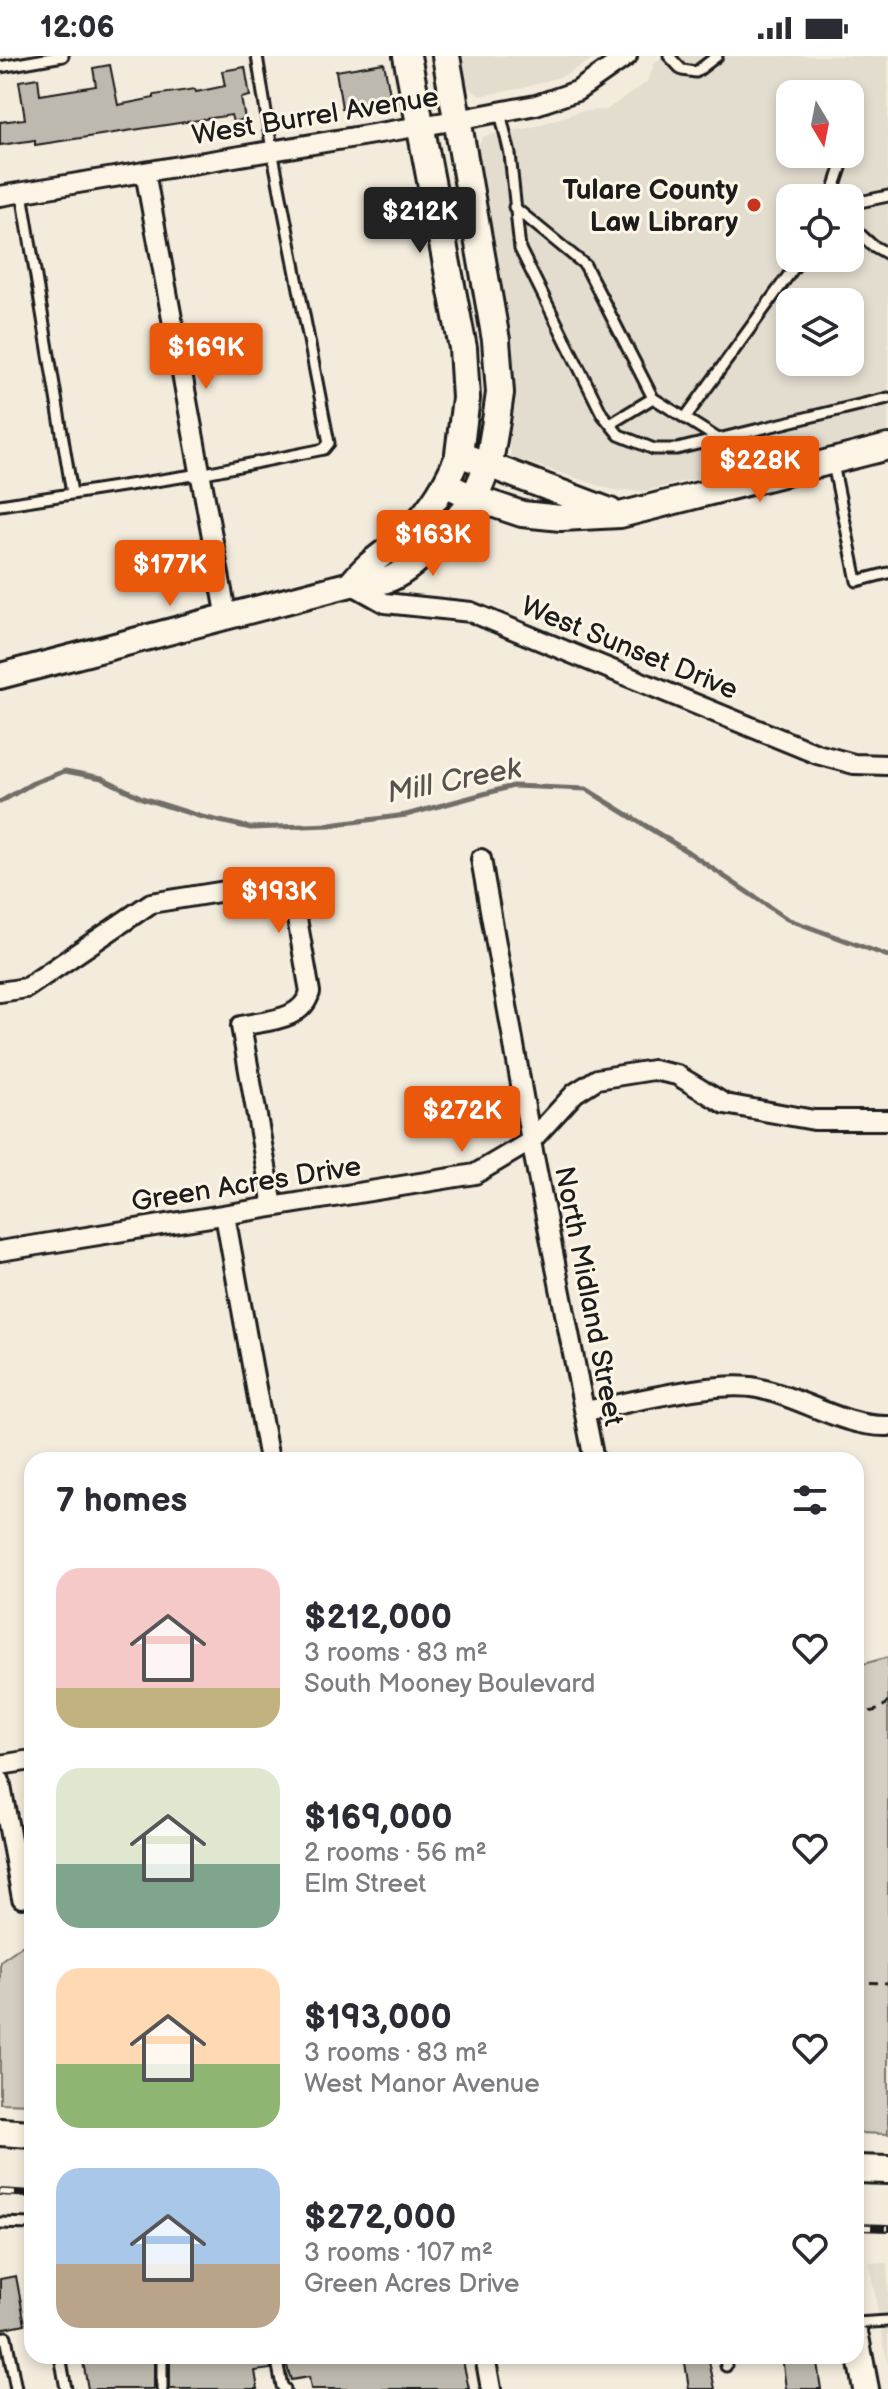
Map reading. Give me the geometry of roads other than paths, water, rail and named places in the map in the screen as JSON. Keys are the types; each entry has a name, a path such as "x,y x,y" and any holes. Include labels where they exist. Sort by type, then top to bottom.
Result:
{"main road":[{"path":"407,56 463,348 466,398 459,454"},
{"path":"446,56 496,340 500,393 489,463 474,498"},
{"path":"0,2132 24,2134"},
{"path":"864,2169 888,2170"}],"street":[{"name":"West Burrel Avenue","path":"0,196 536,105 577,91 627,56"},
{"path":"145,172 227,618"},
{"path":"447,485 522,514 561,518 620,515 888,447"},
{"path":"351,584 368,563 415,524 447,485 459,454 620,515"},
{"path":"0,676 351,584 386,581 415,562 474,498"},
{"name":"West Sunset Drive","path":"351,584 385,603 471,612 817,754 854,764 888,765"},
{"name":"North Midland Street","path":"481,859 531,1141 593,1452"},
{"path":"0,992 26,988 151,903 269,884 280,885 288,891 294,902 310,992 308,1001 291,1016 241,1026 273,1206"},
{"name":"Green Acres Drive","path":"0,1251 475,1174 531,1141 575,1093 597,1079 653,1070 677,1075 725,1104 814,1120 888,1120"},
{"path":"225,1215 268,1452"},
{"path":"585,1411 714,1388 753,1387 791,1396 832,1415 876,1427 888,1426"},
{"path":"0,1765 24,1761"},
{"path":"0,1781 22,1898"},
{"path":"486,2364 491,2389"},
{"path":"861,2364 866,2389"}],"lane":[{"path":"0,67 15,60 63,56"},
{"path":"0,505 200,474 324,449 329,443 272,150 257,56"},
{"path":"669,56 682,70 696,72 717,56"},
{"path":"500,112 510,154 520,249 602,414 619,435 654,449 677,449 888,398"},
{"path":"22,193 72,493"},
{"path":"864,201 888,196"},
{"path":"514,207 585,265 653,398 720,440"},
{"path":"864,238 888,254"},
{"path":"685,418 791,272"},
{"path":"610,424 653,398"},
{"path":"832,461 857,581 888,573"},
{"path":"0,2223 24,2224"},
{"path":"864,2322 888,2321"},
{"path":"0,2338 6,2337 16,2389"},
{"path":"61,2364 66,2389"},
{"path":"162,2364 162,2389"},
{"path":"278,2364 285,2389"}],"waterway":[{"name":"Mill Creek","path":"0,802 33,783 65,771 102,778 142,798 251,828 330,825 406,815 513,786 586,789 688,852 787,919 888,956"}],"railway":[{"path":"0,2192 24,2194"},
{"path":"864,2227 888,2228"}],"place":[{"name":"Tulare County Law Library","path":"754,205"}]}
